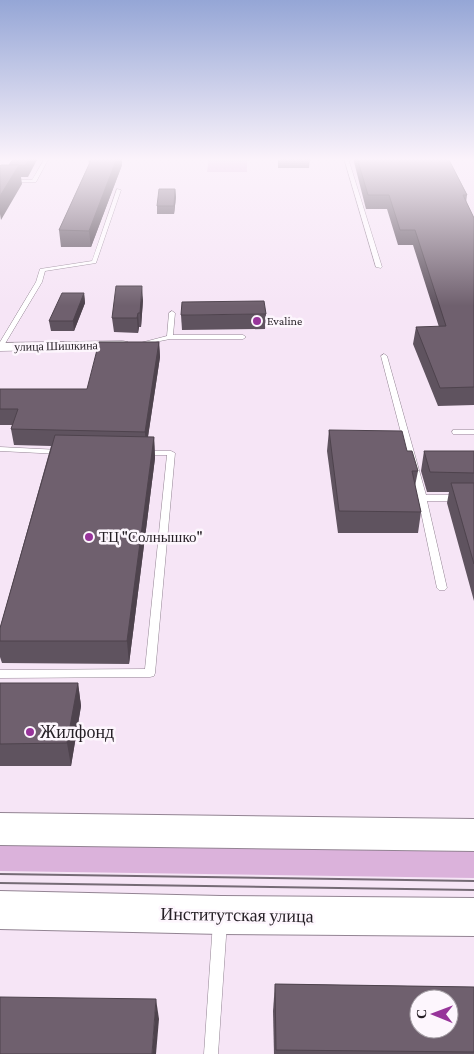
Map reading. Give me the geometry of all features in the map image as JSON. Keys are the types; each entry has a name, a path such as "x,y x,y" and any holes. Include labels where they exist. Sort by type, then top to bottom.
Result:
{"main road":[{"path":"0,829 474,835"},
{"name":"Институтская улица","path":"0,910 474,918"}],"street":[{"name":"улица Шишкина","path":"0,347 142,344"}],"lane":[{"path":"0,347 39,282 42,270 94,262 113,207"},
{"path":"361,207 379,267"},
{"path":"170,337 172,313"},
{"path":"142,344 170,337 243,337"},
{"path":"384,356 422,498 442,588"},
{"path":"456,432 474,432"},
{"path":"0,449 50,456 72,452"},
{"path":"0,674 150,673 171,453 131,453"},
{"path":"422,498 474,498"},
{"path":"211,1054 221,915"}],"shaded area":[{"path":"0,841 474,850 474,878 0,871"}],"building":[{"path":"69,207 98,207 89,231 59,230"},
{"path":"393,207 469,207 474,218 474,387 440,388 416,327 446,326 415,230 400,230"},
{"path":"116,286 142,286 140,313 138,313 137,318 112,318"},
{"path":"62,293 84,293 73,321 49,321"},
{"path":"264,301 266,314 181,315 182,302"},
{"path":"99,342 159,342 145,432 11,429 18,409 0,409 0,389 87,389"},
{"path":"329,430 402,431 407,451 412,451 418,471 412,471 421,512 339,511"},
{"path":"55,435 154,437 127,641 0,641 0,628"},
{"path":"424,451 474,451 474,473 430,472"},
{"path":"451,483 474,483 474,564"},
{"path":"0,683 78,683 67,743 0,744"},
{"path":"275,984 474,987 474,1052 276,1050"},
{"path":"0,997 156,999 152,1054 0,1054"}],"tram line":[{"path":"0,874 474,881"},
{"path":"0,883 474,890"}],"place":[{"name":"Evaline","path":"257,321"},
{"name":"ТЦ \"Солнышко\"","path":"89,537"},
{"name":"Жилфонд","path":"30,732"}]}
